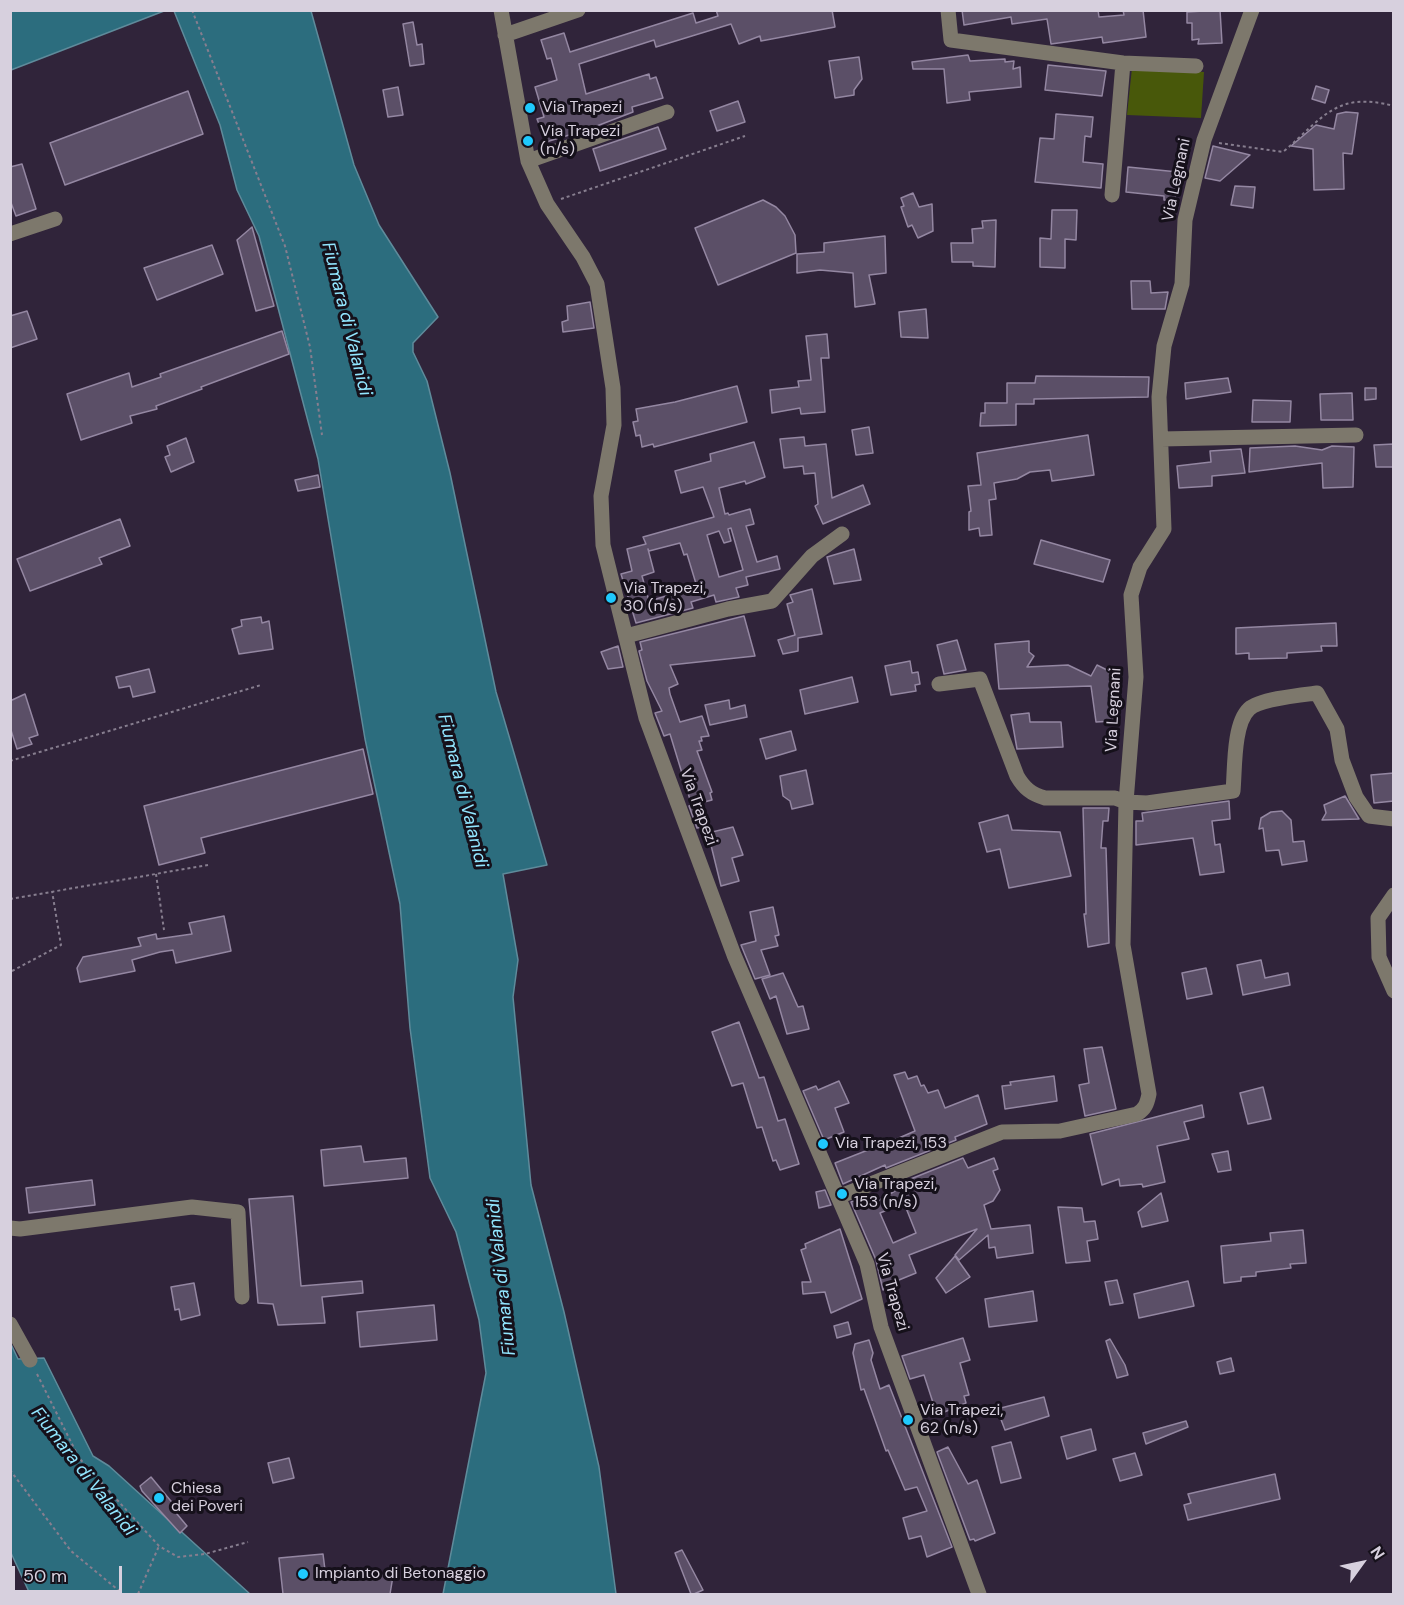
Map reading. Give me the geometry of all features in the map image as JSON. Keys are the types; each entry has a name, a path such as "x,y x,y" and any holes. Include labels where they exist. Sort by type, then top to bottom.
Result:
{"street":[{"name":"Via Trapezi","path":"501,10 528,161 547,204 583,257 597,284 614,406 614,425 601,496 603,545 646,718 734,956 867,1264 881,1328 979,1594"},
{"path":"505,35 578,10"},
{"path":"948,10 951,40 1124,63 1196,66"},
{"name":"Via Legnani","path":"838,1197 1002,1132 1060,1131 1137,1114 1144,1110 1149,1094 1123,945 1126,802 1136,677 1131,595 1140,567 1164,529 1159,397 1164,346 1182,284 1185,220 1204,140 1252,10"},
{"path":"1112,195 1124,63"},
{"path":"528,161 667,112"},
{"path":"10,234 55,219"},
{"path":"1161,440 1356,435"},
{"path":"626,636 728,609 772,602 812,556 842,534"},
{"path":"939,684 980,679 1017,776 1023,786 1034,795 1045,798 1115,798 1126,802 1177,800 1233,791 1240,722 1250,708 1289,697 1317,693 1337,729 1342,760 1356,797 1369,816 1394,819"},
{"path":"1394,896 1378,918 1379,957 1394,991"},
{"path":"10,1228 20,1229 192,1207 238,1212 242,1297"},
{"path":"10,1324 30,1360"}],"path":[{"path":"192,10 285,246 310,347 322,435"},
{"path":"1204,140 1283,152 1337,105 1368,100 1394,106"},
{"path":"547,204 745,136"},
{"path":"10,761 261,685"},
{"path":"10,899 208,865"},
{"path":"156,874 164,930"},
{"path":"12,971 61,945 52,891"},
{"path":"30,1360 79,1458 159,1546 178,1557 205,1554 248,1542"},
{"path":"10,1470 71,1551 123,1594"},
{"path":"138,1594 159,1546"}],"green space":[{"path":"1132,68 1204,72 1201,118 1127,115"}],"water":[{"path":"11,10 164,10 164,11 11,70"},
{"name":"Fiumara di Valanidi","path":"174,11 311,11 354,165 379,225 438,317 413,343 413,352 427,381 450,473 496,692 547,865 503,874 518,960 513,997 531,1185 564,1312 599,1467 616,1594 443,1594 486,1373 479,1320 456,1232 430,1178 410,1028 400,904 365,739 318,459 259,236 237,190 220,125"},
{"name":"Fiumara di Valanidi","path":"10,1342 18,1359 44,1358 93,1456 109,1466 250,1594 30,1594 11,1553"}],"building":[{"path":"716,10 832,10 835,27 761,41 760,36 739,44 731,24 656,47 654,40 579,64 586,94 649,74 650,79 656,77 663,98 632,107 633,112 589,129 546,142 537,119 544,117 535,87 557,80 551,58 547,59 541,40 564,33 570,52 693,13 696,23 718,16"},
{"path":"962,10 1098,10 1099,17 1124,15 1123,10 1143,10 1146,37 1103,43 1102,37 1051,44 1047,19 1012,24 1011,17 964,25"},
{"path":"1220,10 1222,43 1198,44 1199,39 1192,40 1192,23 1187,23 1187,12"},
{"path":"413,22 417,45 422,44 424,64 410,66 403,24"},
{"path":"968,55 970,61 1005,59 1005,62 1014,61 1013,69 1020,67 1021,87 969,92 970,100 947,103 944,69 913,69 912,62"},
{"path":"859,57 862,79 854,90 854,95 835,98 829,61"},
{"path":"1048,65 1106,71 1102,96 1045,90"},
{"path":"1316,86 1329,90 1325,103 1312,99"},
{"path":"398,87 403,115 388,117 383,90"},
{"path":"188,91 203,134 65,185 50,143"},
{"path":"738,101 745,122 717,131 710,111"},
{"path":"1358,113 1352,154 1343,153 1344,189 1314,190 1313,149 1291,146 1316,125 1334,129 1337,114"},
{"path":"1056,114 1093,117 1091,137 1085,136 1083,162 1103,164 1101,188 1035,182 1040,138 1054,139"},
{"path":"658,127 666,149 600,171 593,149"},
{"path":"1213,146 1250,155 1220,181 1205,178"},
{"path":"22,164 36,209 16,216 10,200 10,167"},
{"path":"1128,167 1178,172 1175,201 1164,200 1164,196 1126,192"},
{"path":"1235,186 1255,187 1253,208 1231,205"},
{"path":"913,193 919,207 932,204 933,231 918,238 912,225 908,227 901,207 904,206 901,198"},
{"path":"763,200 776,207 785,216 795,235 796,253 718,285 695,228"},
{"path":"1052,210 1077,210 1076,240 1065,239 1065,268 1040,267 1040,238 1051,239"},
{"path":"996,220 995,267 973,266 973,262 952,262 951,243 973,243 972,229 983,228 982,221"},
{"path":"252,227 274,306 256,311 237,240"},
{"path":"885,236 886,273 869,275 875,304 855,307 853,273 820,270 797,273 797,254 824,252 824,243"},
{"path":"212,245 223,274 157,300 144,268"},
{"path":"1131,281 1150,281 1151,293 1168,292 1165,309 1132,309"},
{"path":"590,302 594,328 563,332 562,322 568,320 567,306"},
{"path":"926,309 928,338 901,337 899,312"},
{"path":"27,311 37,339 10,348 10,316"},
{"path":"282,331 289,354 201,387 202,389 156,406 157,409 130,416 132,423 81,440 67,394 129,373 132,387 161,377 160,374"},
{"path":"827,334 829,358 821,358 825,412 801,414 800,408 772,413 770,390 799,387 798,381 811,380 806,336"},
{"path":"1036,376 1149,377 1148,397 1034,399 1034,404 1016,404 1016,425 980,426 981,413 985,413 985,403 1007,403 1007,383 1035,383"},
{"path":"1228,378 1231,392 1186,399 1185,383"},
{"path":"737,386 747,422 654,447 653,444 642,447 640,435 636,436 633,422 638,421 636,409 675,402"},
{"path":"1365,388 1376,388 1376,399 1365,400"},
{"path":"1352,393 1353,420 1321,420 1320,394"},
{"path":"1253,400 1291,401 1290,422 1252,422"},
{"path":"869,427 873,453 856,455 852,430"},
{"path":"1088,435 1094,475 1052,481 1050,470 1030,472 1017,479 994,483 996,499 989,500 992,535 980,536 979,528 969,530 969,512 971,511 968,486 981,485 977,453"},
{"path":"804,437 805,446 826,444 832,498 863,485 870,504 823,524 815,506 818,504 815,473 804,474 803,466 784,468 780,439"},
{"path":"186,438 194,462 171,472 165,457 170,455 167,446"},
{"path":"754,442 765,477 746,484 745,481 719,488 725,514 750,509 754,524 746,526 757,562 777,556 780,569 746,577 748,585 736,588 739,597 716,602 714,595 691,602 693,608 636,623 621,574 632,571 627,549 646,544 643,537 714,517 703,487 681,493 675,471 711,461 710,454","holes":["731,528 743,570 719,577 707,535 719,531 724,543 731,541 728,529","680,543 684,555 687,554 697,587 649,601 642,576 654,572 648,549 649,551"]},
{"path":"1394,444 1394,467 1376,467 1374,445"},
{"path":"1295,446 1322,450 1332,446 1354,447 1353,487 1323,488 1322,463 1249,472 1250,448"},
{"path":"1241,449 1245,473 1212,476 1212,486 1179,488 1177,466 1211,462 1210,451"},
{"path":"318,475 320,487 298,491 295,480"},
{"path":"120,519 130,546 99,558 102,564 30,591 17,559"},
{"path":"1041,540 1110,560 1103,582 1034,564"},
{"path":"854,549 861,580 834,584 827,557"},
{"path":"812,589 822,634 798,638 798,651 783,654 778,640 795,635 787,604 793,602 790,595"},
{"path":"744,616 755,656 670,665 678,684 669,688 670,694 680,722 702,716 709,736 701,737 702,741 699,741 702,750 697,751 712,792 710,793 712,800 700,803 707,826 697,828 689,806 692,805 670,734 664,736 655,713 662,711 647,681 639,651 642,650 640,642"},
{"path":"261,617 262,623 269,621 273,649 239,654 232,629 242,626 241,620"},
{"path":"1336,623 1337,646 1321,646 1322,651 1287,653 1287,658 1249,659 1249,653 1236,654 1236,628"},
{"path":"957,640 966,670 944,674 937,645"},
{"path":"1029,641 1029,652 1034,656 1027,667 1068,665 1091,676 1097,665 1117,675 1111,690 1113,721 1096,722 1091,686 999,689 995,644"},
{"path":"618,646 623,667 608,669 601,652"},
{"path":"910,661 912,673 918,672 920,684 915,685 916,691 891,695 885,666"},
{"path":"149,669 155,692 133,697 130,686 119,688 116,677"},
{"path":"852,677 858,702 805,714 800,690"},
{"path":"25,694 38,735 29,738 32,744 17,749 10,727 10,701"},
{"path":"729,700 730,709 745,705 747,717 710,725 705,705"},
{"path":"1029,713 1030,722 1061,722 1063,747 1017,749 1011,715"},
{"path":"791,731 796,750 766,759 760,739"},
{"path":"363,749 373,794 201,838 205,853 159,865 144,806"},
{"path":"806,770 813,804 792,809 790,801 783,796 780,776"},
{"path":"1394,773 1394,801 1374,803 1371,775"},
{"path":"1345,796 1359,819 1322,820 1326,813 1324,805"},
{"path":"1229,801 1230,819 1212,821 1215,845 1220,844 1224,872 1200,875 1193,838 1136,845 1136,821 1143,821 1142,813"},
{"path":"1083,808 1109,808 1108,821 1103,821 1101,848 1106,848 1109,943 1088,947 1084,914 1086,914"},
{"path":"1282,811 1291,820 1293,842 1304,841 1307,861 1282,865 1279,850 1266,851 1263,828 1259,829 1261,818 1271,812"},
{"path":"1008,815 1012,830 1060,832 1071,876 1009,888 1000,849 987,852 979,823"},
{"path":"733,827 743,855 732,858 739,881 721,886 708,833"},
{"path":"773,907 779,935 775,936 778,946 761,950 770,975 755,979 741,945 756,941 750,912"},
{"path":"224,916 231,951 176,963 173,950 160,952 132,960 135,971 80,982 77,968 83,957 141,946 138,938 156,934 157,939 192,934 189,923"},
{"path":"1261,960 1265,978 1288,973 1290,985 1243,995 1237,965"},
{"path":"1206,968 1212,994 1187,999 1182,973"},
{"path":"783,973 798,1007 803,1006 809,1029 787,1034 776,996 770,999 762,979"},
{"path":"739,1022 759,1078 764,1077 778,1121 785,1119 799,1164 780,1170 776,1160 773,1161 762,1127 757,1128 743,1083 732,1086 712,1032"},
{"path":"1102,1047 1116,1109 1085,1116 1079,1085 1089,1083 1084,1049"},
{"path":"905,1072 908,1079 917,1076 921,1086 924,1085 928,1093 938,1090 945,1108 978,1095 987,1124 955,1137 956,1140 886,1168 885,1165 843,1184 835,1163 873,1148 871,1143 882,1138 885,1144 915,1131 894,1075"},
{"path":"1054,1076 1057,1101 1005,1109 1002,1086 1011,1085 1010,1082"},
{"path":"839,1081 849,1103 835,1108 844,1132 824,1140 803,1091 816,1086 818,1090"},
{"path":"1263,1087 1271,1119 1248,1124 1240,1093"},
{"path":"1202,1105 1204,1117 1184,1122 1189,1139 1157,1146 1165,1182 1143,1187 1142,1184 1120,1186 1119,1179 1102,1185 1090,1134"},
{"path":"361,1146 364,1162 406,1158 408,1178 324,1186 321,1150"},
{"path":"1228,1151 1231,1170 1218,1172 1212,1154"},
{"path":"963,1158 968,1168 994,1158 998,1169 993,1171 1000,1190 993,1201 984,1205 991,1229 1030,1225 1033,1253 997,1258 995,1247 989,1248 988,1235 959,1260 955,1255 977,1229 909,1255 916,1273 894,1282 895,1284 883,1290 876,1260 851,1202 869,1195 873,1204 895,1191 893,1186","holes":["904,1203 916,1233 893,1243 880,1213"]},
{"path":"92,1180 95,1205 29,1213 26,1188"},
{"path":"825,1190 831,1205 819,1208 816,1192"},
{"path":"1161,1193 1168,1221 1142,1227 1138,1212"},
{"path":"293,1196 301,1286 362,1281 363,1293 322,1297 325,1323 278,1325 273,1304 258,1303 249,1199"},
{"path":"1058,1207 1082,1208 1084,1222 1095,1221 1098,1239 1087,1241 1090,1261 1066,1263"},
{"path":"840,1229 862,1299 831,1313 825,1292 803,1294 802,1282 811,1282 801,1250 806,1248 805,1244"},
{"path":"1303,1230 1306,1263 1290,1264 1291,1268 1256,1272 1256,1276 1241,1277 1241,1281 1224,1283 1221,1246 1271,1241 1270,1233"},
{"path":"955,1256 970,1277 946,1293 936,1278"},
{"path":"1117,1280 1123,1303 1110,1305 1105,1282"},
{"path":"1188,1281 1194,1306 1139,1318 1134,1294"},
{"path":"194,1283 200,1315 181,1320 179,1309 175,1310 171,1287"},
{"path":"1033,1291 1037,1321 989,1327 985,1299"},
{"path":"434,1305 437,1340 360,1347 357,1312"},
{"path":"848,1322 851,1334 837,1338 834,1326"},
{"path":"963,1338 970,1360 960,1363 969,1395 964,1396 966,1403 937,1415 924,1375 910,1379 902,1356"},
{"path":"1110,1339 1128,1375 1117,1378 1106,1341"},
{"path":"869,1340 873,1353 871,1360 880,1389 889,1385 952,1547 927,1557 921,1536 909,1539 903,1518 927,1511 917,1487 905,1490 888,1450 886,1451 864,1389 861,1390 853,1353 855,1344"},
{"path":"1231,1358 1234,1371 1220,1374 1217,1362"},
{"path":"1044,1397 1049,1416 1005,1430 997,1409"},
{"path":"1186,1421 1188,1427 1146,1444 1143,1433"},
{"path":"1091,1429 1096,1450 1067,1459 1061,1437"},
{"path":"1011,1442 1021,1478 1001,1483 992,1447"},
{"path":"948,1447 968,1484 977,1480 995,1533 975,1541 970,1540 937,1452"},
{"path":"1135,1453 1142,1475 1120,1481 1113,1459"},
{"path":"289,1458 294,1478 273,1483 268,1463"},
{"path":"1275,1474 1280,1499 1188,1520 1184,1505 1191,1503 1188,1494"},
{"name":"Chiesa dei Poveri","path":"151,1477 175,1506 172,1508 187,1526 180,1533 142,1491 140,1486"},
{"path":"682,1550 703,1590 694,1594 691,1594 675,1553"},
{"path":"323,1554 325,1570 393,1576 390,1594 283,1594 279,1558"}],"place":[{"name":"Via Trapezi","path":"530,108"},
{"name":"Via Trapezi (n/s)","path":"528,141"},
{"name":"Via Trapezi, 30 (n/s)","path":"611,598"},
{"name":"Via Trapezi, 153","path":"823,1144"},
{"name":"Via Trapezi, 153 (n/s)","path":"842,1194"},
{"name":"Via Trapezi, 62 (n/s)","path":"908,1420"},
{"name":"Chiesa dei Poveri","path":"159,1498"},
{"name":"Impianto di Betonaggio","path":"303,1574"}]}
